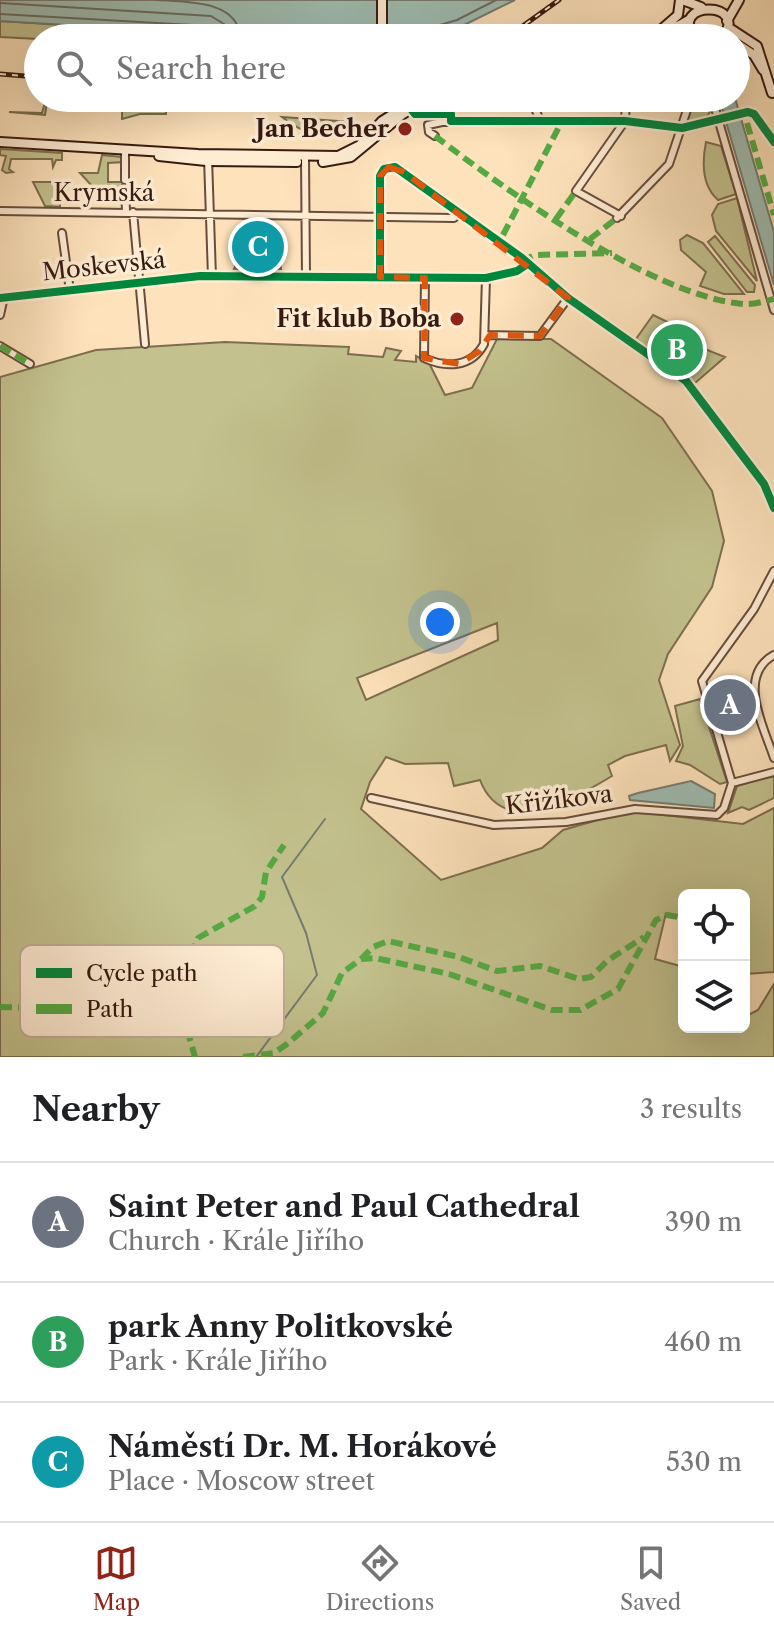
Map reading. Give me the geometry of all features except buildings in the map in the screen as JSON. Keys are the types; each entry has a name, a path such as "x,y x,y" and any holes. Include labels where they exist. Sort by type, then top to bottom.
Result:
{"street":[{"path":"382,0 382,24"},
{"path":"681,24 700,11 736,0"},
{"path":"668,24 685,1 728,24 736,0"},
{"path":"697,24 700,11"},
{"path":"750,41 757,46 773,96"},
{"path":"750,52 773,96"},
{"path":"383,112 384,125"},
{"path":"0,142 340,162 351,157 400,112"},
{"path":"384,125 406,112"},
{"path":"536,112 540,121"},
{"path":"625,112 625,121 576,191 619,217 665,170 687,112"},
{"path":"719,112 774,310"},
{"path":"435,136 429,132 428,125 442,122 625,121 682,128 741,113 754,114 774,142"},
{"path":"125,151 206,161 305,160"},
{"path":"125,151 125,184 133,222 145,344"},
{"path":"206,161 221,155"},
{"path":"305,160 306,277"},
{"path":"206,161 204,213 212,277"},
{"path":"380,277 382,171 389,167 401,170 522,258 526,265 568,298 693,388 764,484 774,508"},
{"name":"Krymská","path":"0,211 305,213 454,218 459,213"},
{"path":"62,233 70,291"},
{"name":"Moskevská","path":"2,298 212,277 486,278 517,271 526,265"},
{"path":"425,278 424,358 444,365 467,362 480,351 487,335 486,278"},
{"path":"0,315 2,298"},
{"path":"487,335 540,336 568,298"},
{"path":"0,346 30,364"},
{"path":"774,571 754,609 702,681 732,783 774,772"},
{"path":"774,655 759,668 754,684 774,758"},
{"name":"Křižíkova","path":"371,798 494,825 566,822 635,809 717,815 724,808 732,783"}],"highlighted area":[{"path":"389,167 404,172 568,298 540,336 490,335 480,351 459,364 424,358 425,278 380,277 380,176"}],"shaded area":[{"path":"0,21 48,24 24,24 24,38 0,37"},
{"path":"122,112 166,112 140,114 122,119"},
{"path":"689,112 710,112 707,117 691,123 687,119"},
{"path":"282,117 351,122 344,130 327,135 298,128"},
{"path":"706,142 721,146 736,194 718,200 712,194 704,165"},
{"path":"0,149 62,153 62,160 56,160 53,167 52,159 11,159 9,169 13,172 6,173 2,170 6,156 0,155"},
{"path":"102,155 122,157 124,162 108,163 108,182 124,182 121,188 92,186 80,173 98,173"},
{"path":"33,182 57,182 60,185 60,207 45,206"},
{"path":"737,198 757,281 716,231 712,215 718,204"},
{"path":"687,235 703,243 744,294 724,294 700,286 706,272 681,250 680,240"},
{"path":"715,236 755,285 754,292 747,292 708,242"},
{"path":"271,252 280,261 281,269 234,269 236,264"},
{"path":"653,315 676,326 672,336 725,357 695,383 636,339"},
{"path":"497,339 551,339 662,418 712,491 724,541 712,587 668,654 659,680 680,745 670,761 666,745 625,756 608,765 612,776 578,795 540,810 521,811 505,808 491,798 480,780 454,786 448,763 405,764 386,757 370,782 361,809 441,880 542,848 563,830 629,811 743,824 774,808 774,972 750,974 750,889 678,889 678,916 666,913 655,959 678,965 678,1033 750,1033 750,1014 758,1010 774,984 774,1057 0,1057 0,377 96,350 225,342 349,347 348,354 383,357 386,348 401,351 395,360 416,362 416,356 429,363 445,395 472,388","holes":["497,623 498,640 366,700 357,678"]},
{"path":"700,699 727,782 720,784 690,765 676,761 683,746 675,706"},
{"path":"774,775 774,798 749,810 742,807 728,813 737,786"}],"water":[{"path":"0,0 515,0 466,24 50,24 0,21"},
{"path":"723,112 739,112 774,232 774,285"},
{"path":"691,781 715,794 714,808 630,800 629,796 638,793"}],"waterway":[{"path":"284,1019 317,975 306,933 282,877 325,819"},
{"path":"256,1057 271,1037"}],"railway":[{"path":"526,24 559,0"},
{"path":"0,74 24,76"}],"marked path":[{"path":"503,235 562,121"},
{"path":"747,123 774,215"},
{"path":"435,136 583,238 668,283 708,297 748,304 774,299"},
{"path":"556,219 576,191"},
{"path":"590,239 617,218"},
{"path":"526,265 528,258 535,255 612,253"},
{"path":"0,346 30,364"},
{"path":"195,945 198,938 255,906 262,897 266,872 284,845"},
{"path":"243,1057 274,1053 287,1044 323,1013 342,973 361,959 375,958 449,974 552,1010 580,1010 618,989 656,920 667,915 678,917"},
{"path":"361,959 373,947 388,941 459,957 497,971 540,966 579,979 591,977 607,961 644,937"},
{"path":"0,1007 20,1008"},
{"path":"189,1037 195,1057"}],"cycle path":[{"path":"413,112 451,114 451,121 625,121 682,128 748,112"},
{"path":"748,112 754,114 774,142"},
{"path":"380,277 380,176 384,169 395,167 522,258 568,298 686,381 764,484 774,508"},
{"path":"0,298 200,276 486,278 517,271 526,265"}],"place":[{"name":"Jan Becher","path":"405,129"},
{"name":"Náměstí Dr. M. Horákové","path":"258,247"},
{"name":"Fit klub Boba","path":"457,319"},
{"name":"park Anny Politkovské","path":"677,350"},
{"name":"Saint Peter and Paul Cathedral","path":"730,705"}]}
